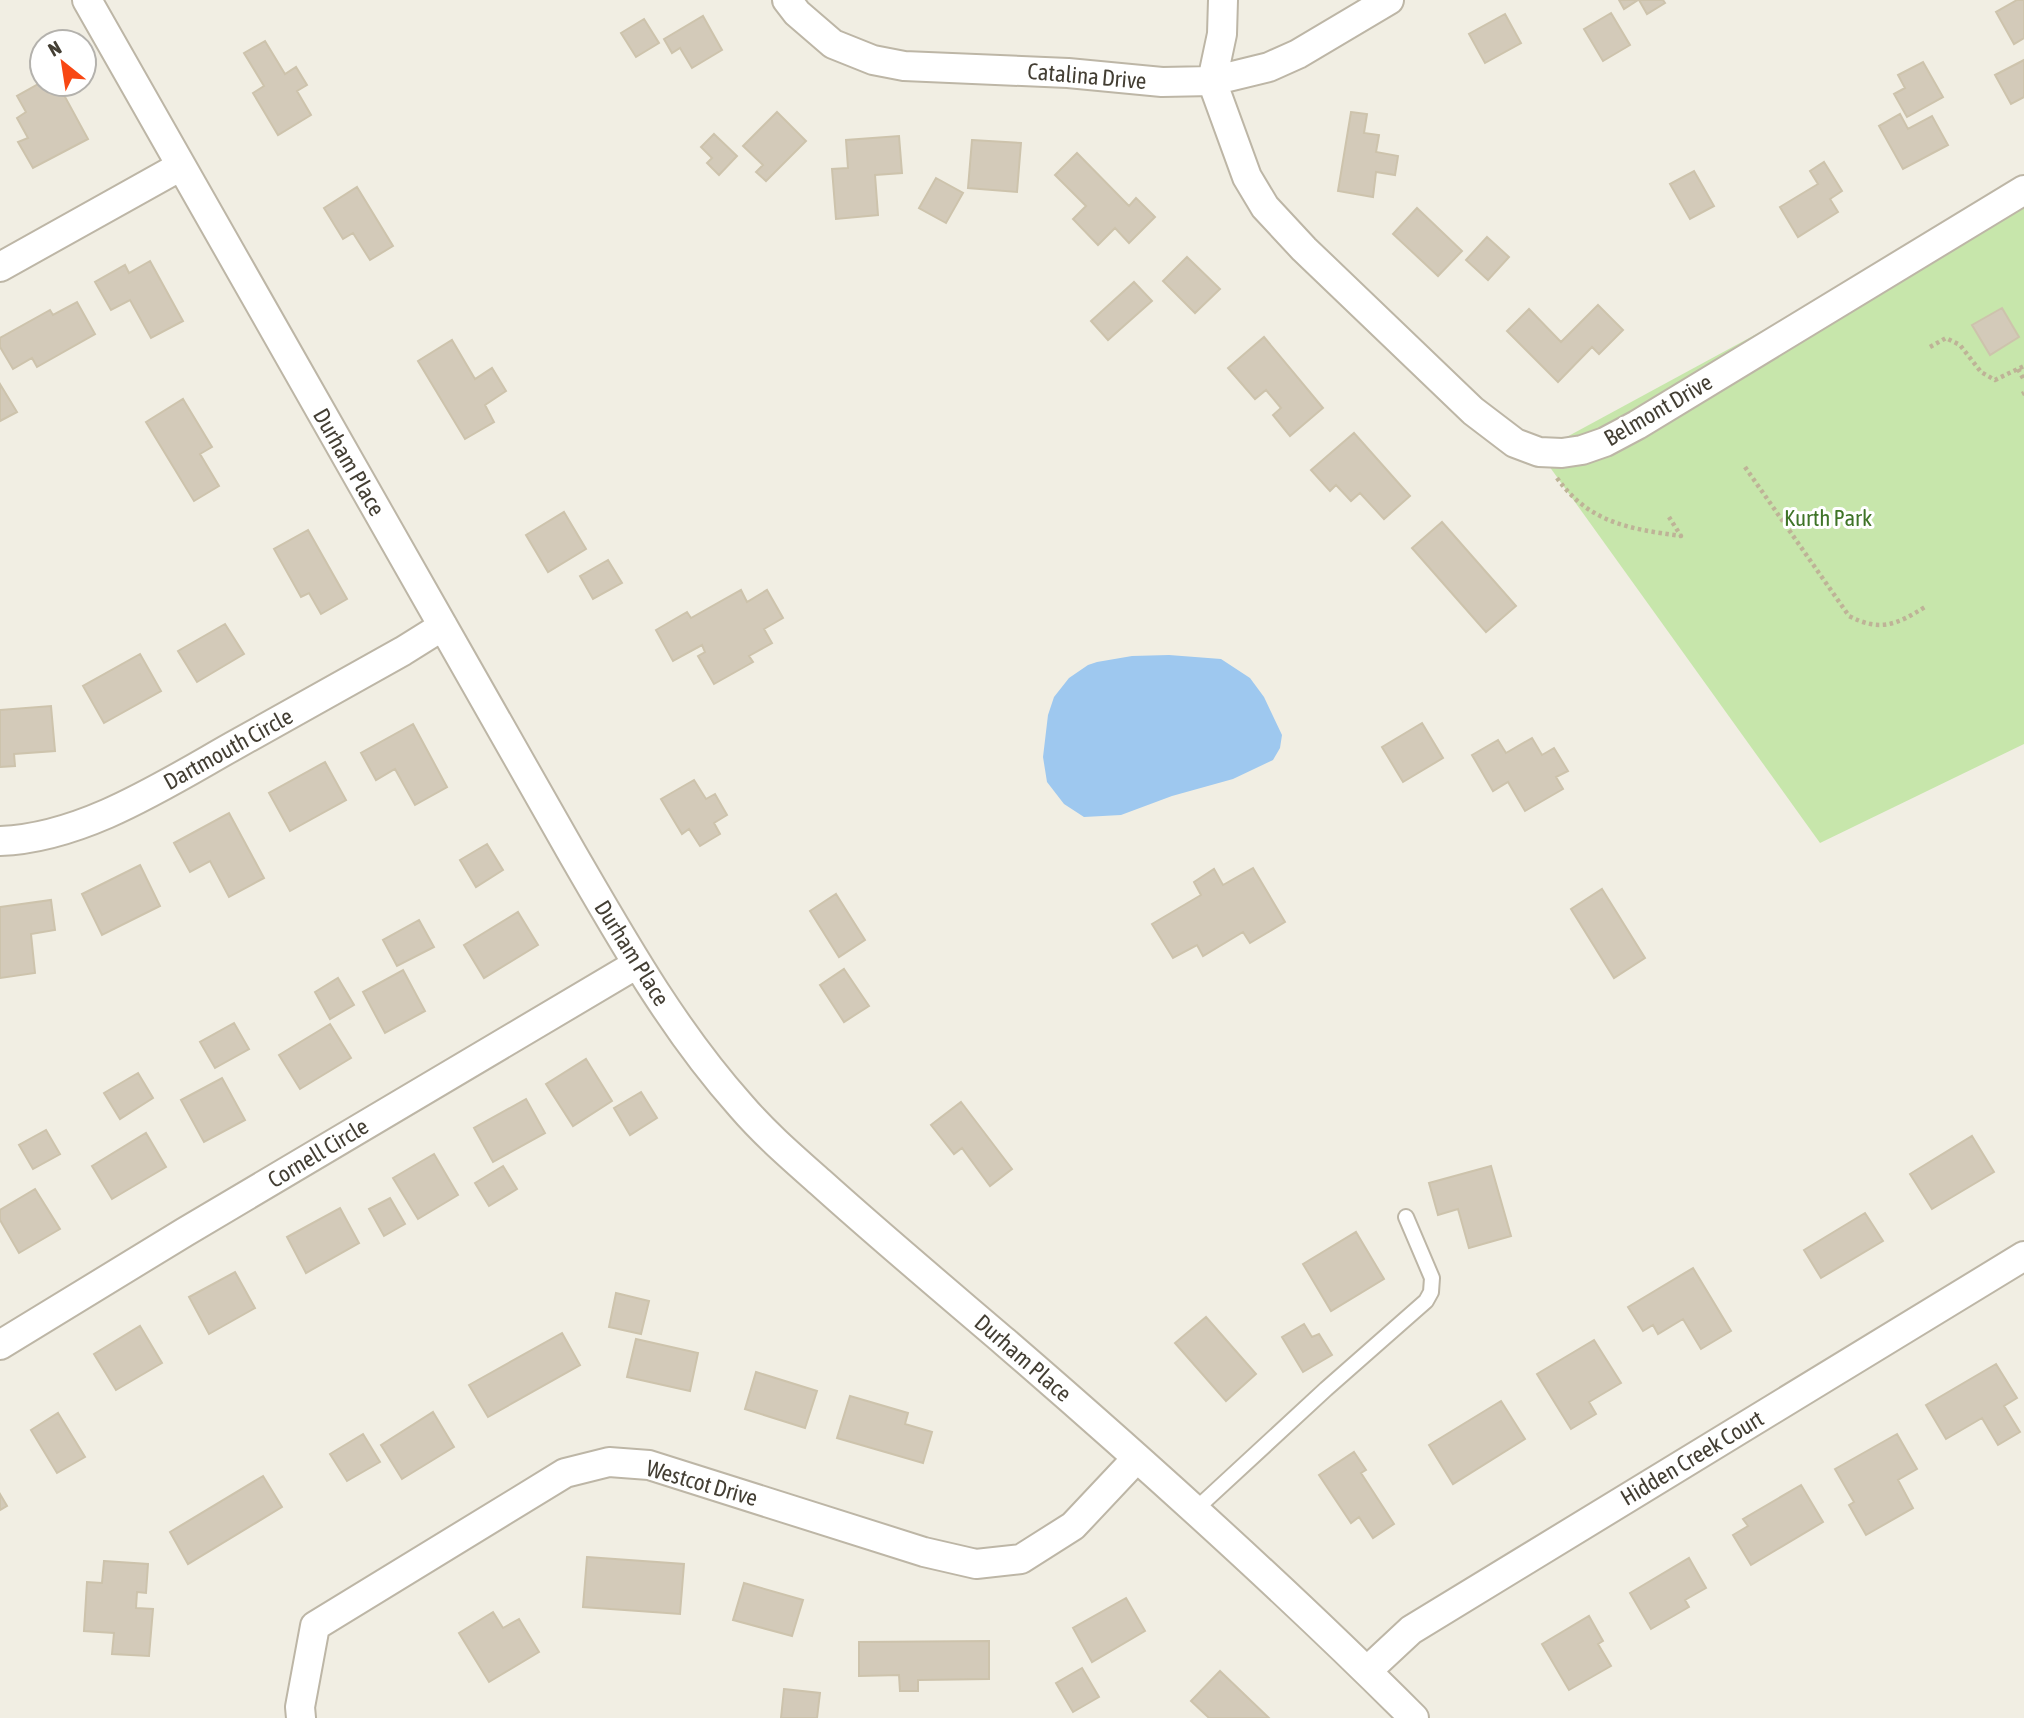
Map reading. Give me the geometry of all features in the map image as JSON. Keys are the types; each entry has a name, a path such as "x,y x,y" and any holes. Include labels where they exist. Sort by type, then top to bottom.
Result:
{"street":[{"name":"Durham Place","path":"87,0 565,841 637,964 676,1025 708,1068 771,1138 1138,1458 1414,1718"},
{"name":"Catalina Drive","path":"787,0 797,13 833,44 873,60 905,66 1068,73 1163,82 1212,81 1269,67 1288,59 1389,0"},
{"path":"1212,81 1222,34 1223,0"},
{"name":"Belmont Drive","path":"1212,81 1247,177 1265,206 1304,249 1474,411 1515,443 1539,452 1582,450 1626,431 2024,190"},
{"path":"0,267 181,166"},
{"name":"Dartmouth Circle","path":"0,841 18,840 76,826 139,798 391,658 443,626"},
{"name":"Cornell Circle","path":"0,1345 637,964"},
{"name":"Hidden Creek Court","path":"1367,1671 1411,1630 2024,1256"},
{"name":"Westcot Drive","path":"301,1718 300,1707 315,1626 565,1473 610,1462 649,1465 924,1552 976,1564 1021,1559 1073,1526 1138,1458"}],"lane":[{"path":"1195,1510 1426,1301 1431,1292 1432,1278 1406,1217"}],"path":[{"path":"1930,347 1946,338 1960,345 1981,372 1995,380 2024,366"},
{"path":"2018,369 2024,380"},
{"path":"1539,452 1566,490 1609,522 1681,536 1669,517"},
{"path":"1745,467 1849,616 1862,623 1881,626 1902,621 1925,607"}],"green space":[{"name":"Kurth Park","path":"2024,189 2024,744 1820,843 1539,452"}],"water":[{"path":"1169,655 1221,659 1250,678 1264,697 1282,735 1280,748 1273,760 1233,779 1172,796 1121,815 1084,817 1064,804 1047,782 1043,757 1048,715 1054,697 1069,678 1088,665 1132,656"}],"building":[{"path":"1619,0 1638,0 1624,9"},
{"path":"1639,0 1663,0 1665,3 1647,14"},
{"path":"2017,0 2024,0 2024,38 2014,44 1996,12"},
{"path":"1611,13 1630,45 1603,61 1584,29"},
{"path":"1505,14 1521,43 1485,63 1469,34"},
{"path":"703,16 722,50 692,68 680,48 672,53 664,39"},
{"path":"644,19 659,43 636,57 621,33"},
{"path":"265,41 285,74 296,67 307,85 297,91 311,115 278,135 253,93 264,86 244,53"},
{"path":"2024,60 2024,97 2011,104 1995,75"},
{"path":"1923,62 1943,97 1907,117 1894,94 1905,88 1898,75"},
{"path":"28,90 28,98 66,98 88,139 33,168 18,142 28,138 17,118 26,112 17,96"},
{"path":"777,112 806,141 766,181 756,172 763,165 743,146"},
{"path":"1351,112 1367,114 1364,133 1379,135 1376,152 1398,156 1395,175 1376,172 1373,197 1338,191"},
{"path":"1900,114 1908,129 1932,116 1948,145 1903,169 1879,126"},
{"path":"714,134 737,156 719,175 707,163 712,158 701,147"},
{"path":"899,136 902,173 875,175 878,215 836,219 832,169 848,168 846,140"},
{"path":"972,140 1021,143 1017,192 968,188"},
{"path":"1077,153 1129,206 1136,198 1155,217 1129,243 1115,228 1098,245 1073,219 1086,206 1055,175"},
{"path":"1824,162 1842,191 1830,199 1838,212 1798,237 1780,207 1818,184 1810,171"},
{"path":"1694,171 1714,206 1690,219 1670,184"},
{"path":"936,178 963,193 946,223 919,208"},
{"path":"357,187 393,246 370,260 353,233 343,239 324,208"},
{"path":"1417,208 1462,251 1438,276 1393,234"},
{"path":"1487,237 1509,257 1488,280 1466,260"},
{"path":"1187,257 1220,289 1195,313 1163,281"},
{"path":"150,261 183,321 151,338 130,300 111,310 95,282 125,265 129,273"},
{"path":"1134,282 1152,301 1108,340 1091,321"},
{"path":"77,302 95,334 37,367 32,358 13,369 0,347 0,338 50,310 53,315"},
{"path":"1598,305 1623,330 1599,354 1592,347 1558,382 1507,331 1529,309 1561,342"},
{"path":"2002,308 2019,337 1990,355 1972,325"},
{"path":"1264,337 1323,408 1290,436 1273,415 1281,408 1266,390 1255,399 1228,368"},
{"path":"452,340 475,379 492,368 506,391 485,405 494,422 465,439 418,361"},
{"path":"0,384 17,412 0,421"},
{"path":"183,399 212,447 200,454 219,486 194,501 146,422"},
{"path":"1354,433 1410,496 1384,519 1360,493 1351,501 1336,485 1330,491 1311,470"},
{"path":"564,512 586,549 548,572 526,535"},
{"path":"1442,522 1516,606 1486,632 1412,548"},
{"path":"308,530 347,599 321,614 309,593 301,597 274,549"},
{"path":"608,560 622,583 593,599 580,576"},
{"path":"741,590 747,602 767,590 783,618 764,629 772,643 749,656 753,662 714,684 698,656 705,652 702,645 673,661 656,630 687,612 691,618"},
{"path":"225,624 244,654 197,682 178,651"},
{"path":"140,654 161,691 104,723 83,686"},
{"path":"51,706 55,751 14,754 15,766 0,767 0,710"},
{"path":"1422,723 1443,758 1403,782 1382,747"},
{"path":"413,724 447,787 415,805 395,769 376,780 361,753"},
{"path":"1532,738 1542,755 1554,748 1568,771 1556,777 1563,789 1525,811 1508,782 1493,791 1472,755 1498,740 1506,753"},
{"path":"325,762 346,800 290,831 269,793"},
{"path":"694,780 706,799 715,794 727,815 714,823 720,834 700,846 689,829 682,834 661,799"},
{"path":"229,813 264,878 229,897 210,861 190,872 174,843"},
{"path":"487,844 503,870 476,887 460,860"},
{"path":"140,865 160,906 102,935 82,894"},
{"path":"1253,868 1285,922 1250,943 1243,932 1203,956 1197,945 1173,958 1152,924 1201,895 1194,882 1214,869 1223,885"},
{"path":"1602,889 1645,958 1614,978 1571,909"},
{"path":"836,894 865,940 839,957 810,911"},
{"path":"51,900 55,930 31,934 35,973 0,978 0,907"},
{"path":"518,912 538,945 484,978 464,945"},
{"path":"419,920 434,947 397,966 383,940"},
{"path":"844,969 869,1006 844,1022 820,985"},
{"path":"403,970 425,1011 385,1033 363,992"},
{"path":"338,978 354,1005 330,1019 315,992"},
{"path":"234,1023 249,1049 215,1068 200,1042"},
{"path":"330,1024 351,1058 300,1089 279,1055"},
{"path":"586,1059 612,1101 573,1126 546,1084"},
{"path":"138,1073 153,1098 120,1119 104,1093"},
{"path":"222,1078 245,1120 204,1142 181,1100"},
{"path":"641,1092 657,1118 630,1135 614,1108"},
{"path":"526,1099 545,1133 493,1162 474,1128"},
{"path":"961,1102 1012,1169 990,1186 962,1148 954,1154 931,1125"},
{"path":"46,1130 60,1154 33,1169 19,1145"},
{"path":"146,1133 166,1167 112,1199 92,1166"},
{"path":"1972,1136 1994,1172 1932,1209 1910,1174"},
{"path":"434,1154 458,1195 418,1219 393,1178"},
{"path":"503,1166 517,1189 489,1206 475,1183"},
{"path":"1491,1166 1511,1236 1469,1248 1458,1209 1438,1215 1429,1183"},
{"path":"35,1189 60,1229 19,1253 0,1220 0,1210"},
{"path":"390,1198 405,1224 384,1236 369,1209"},
{"path":"340,1208 359,1243 306,1273 287,1237"},
{"path":"1865,1213 1883,1241 1821,1278 1804,1250"},
{"path":"1356,1232 1384,1279 1331,1311 1303,1264"},
{"path":"1693,1268 1731,1331 1701,1349 1683,1319 1658,1334 1653,1325 1643,1331 1628,1307"},
{"path":"235,1272 255,1308 209,1334 189,1297"},
{"path":"616,1293 649,1301 641,1334 609,1327"},
{"path":"1206,1317 1256,1374 1226,1401 1175,1343"},
{"path":"1304,1324 1312,1337 1319,1334 1332,1355 1303,1372 1282,1337"},
{"path":"140,1326 162,1363 116,1390 94,1354"},
{"path":"562,1333 580,1365 488,1417 469,1385"},
{"path":"636,1339 698,1353 690,1391 627,1377"},
{"path":"1594,1340 1621,1383 1589,1402 1596,1414 1571,1429 1537,1374"},
{"path":"1996,1364 2017,1398 2004,1406 2020,1432 1998,1445 1982,1418 1946,1439 1926,1405"},
{"path":"756,1372 817,1391 805,1428 745,1409"},
{"path":"850,1396 908,1413 905,1424 932,1432 923,1463 837,1438"},
{"path":"1501,1401 1525,1439 1453,1484 1429,1445"},
{"path":"433,1412 454,1447 402,1479 381,1445"},
{"path":"58,1413 85,1457 57,1473 31,1430"},
{"path":"363,1434 380,1462 347,1481 330,1454"},
{"path":"1897,1434 1917,1469 1898,1480 1913,1508 1866,1535 1849,1505 1854,1502 1835,1469"},
{"path":"1354,1452 1366,1470 1361,1473 1394,1524 1373,1538 1359,1517 1351,1523 1319,1475"},
{"path":"263,1476 282,1507 188,1564 170,1532"},
{"path":"1801,1485 1823,1522 1751,1565 1733,1535 1748,1526 1743,1519"},
{"path":"0,1494 7,1506 0,1510"},
{"path":"587,1557 684,1564 680,1614 583,1607"},
{"path":"1689,1558 1706,1588 1685,1600 1689,1607 1651,1629 1630,1593"},
{"path":"104,1561 148,1564 146,1593 137,1592 136,1608 153,1609 149,1656 112,1654 114,1633 84,1631 87,1582 102,1583"},
{"path":"744,1583 803,1600 792,1636 733,1620"},
{"path":"1126,1598 1145,1631 1092,1662 1073,1628"},
{"path":"493,1612 503,1628 519,1619 539,1652 489,1682 459,1633"},
{"path":"1589,1616 1603,1641 1598,1644 1611,1666 1569,1690 1542,1644"},
{"path":"989,1641 989,1679 918,1680 918,1691 900,1691 899,1675 859,1676 859,1642"},
{"path":"1082,1668 1099,1697 1073,1712 1056,1683"},
{"path":"1220,1671 1269,1718 1209,1718 1191,1701"},
{"path":"784,1689 820,1693 817,1718 781,1718"}]}
